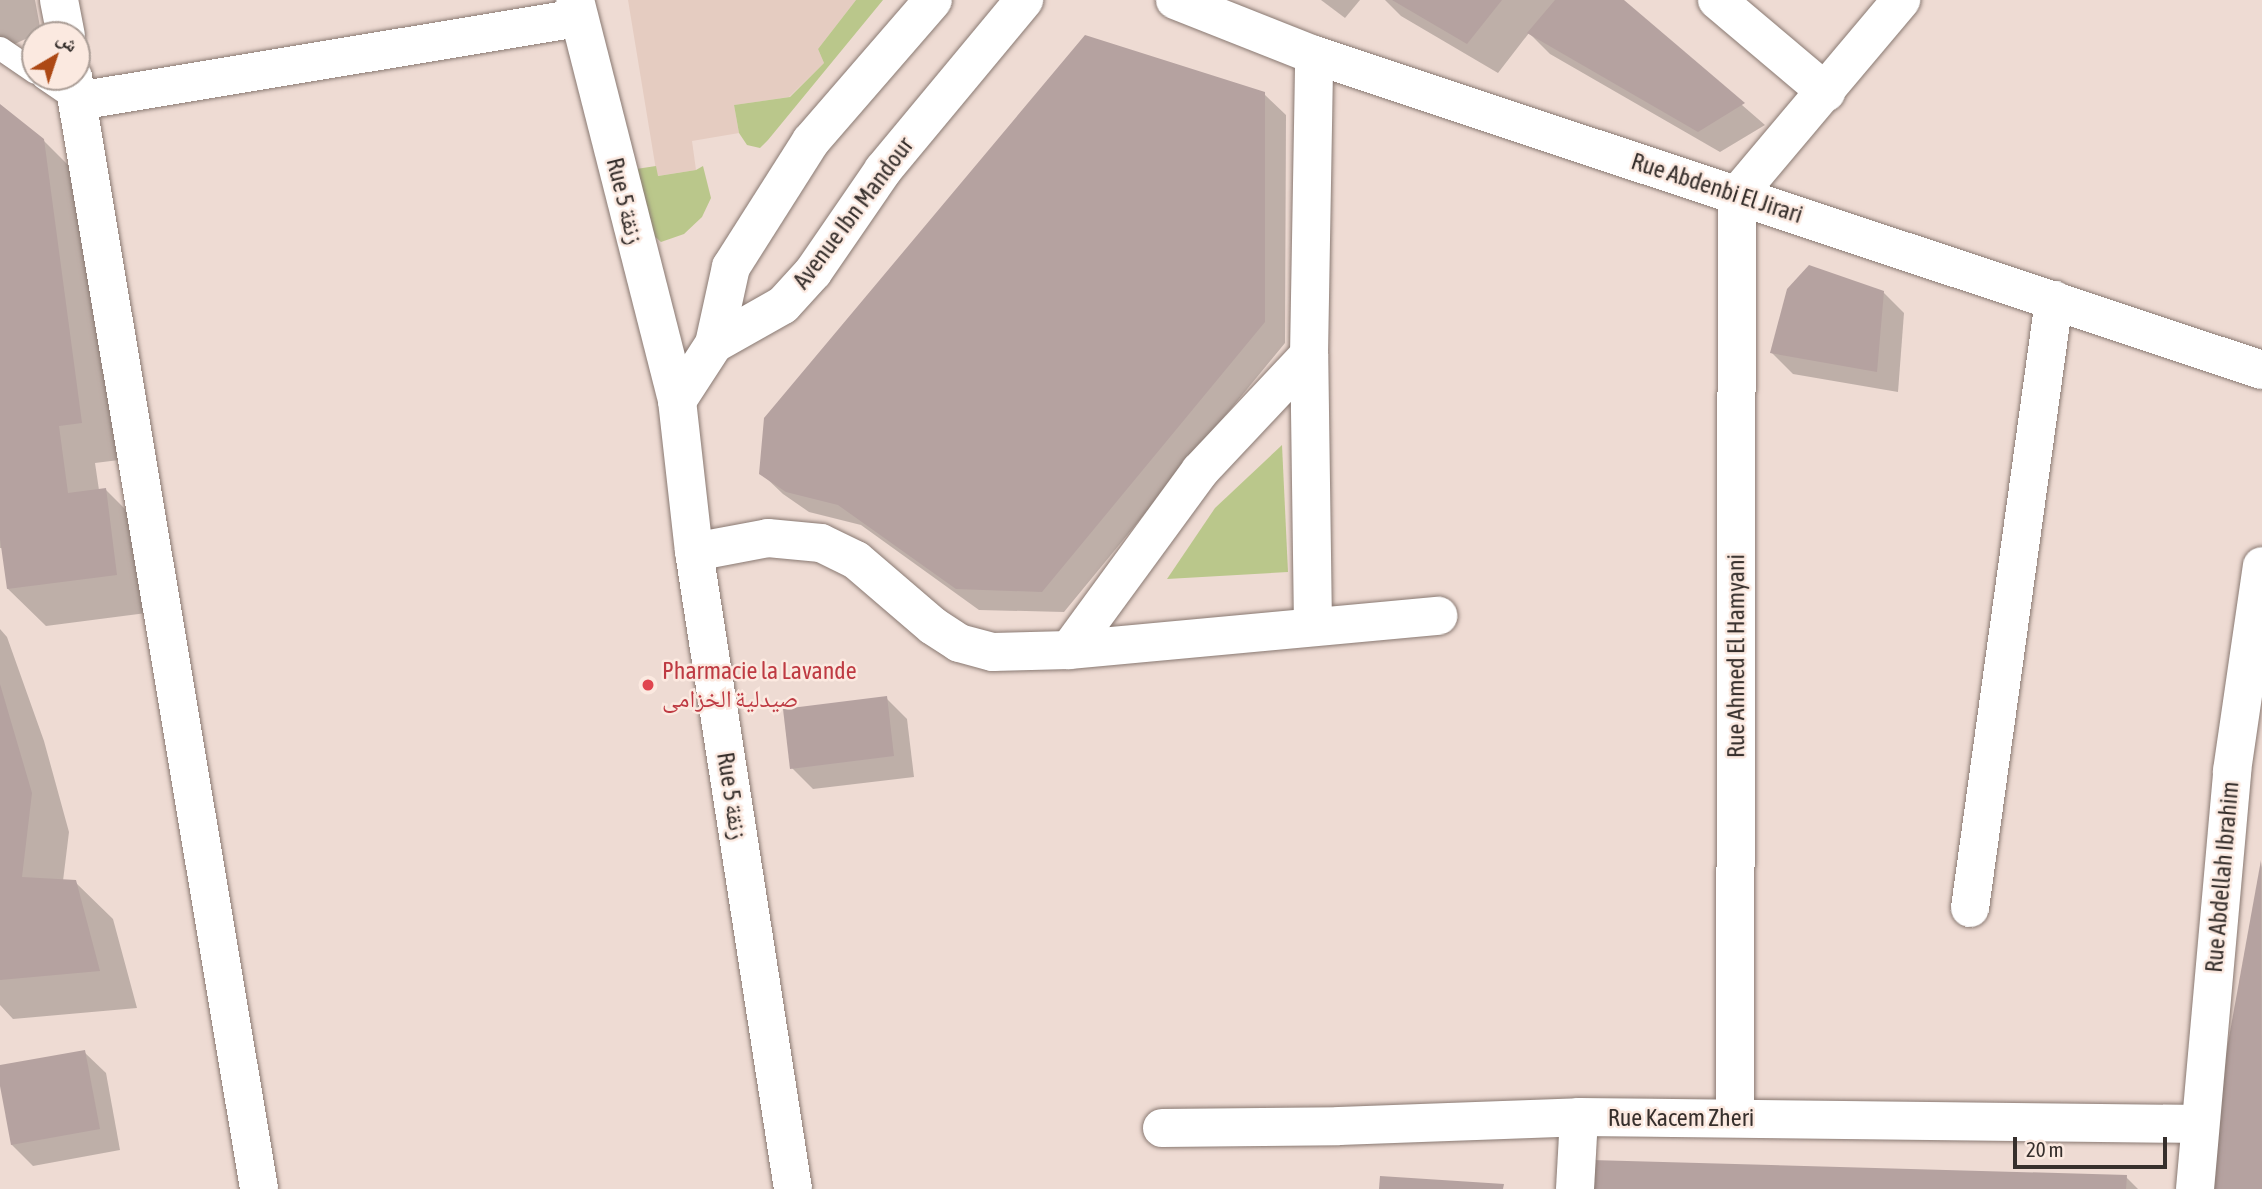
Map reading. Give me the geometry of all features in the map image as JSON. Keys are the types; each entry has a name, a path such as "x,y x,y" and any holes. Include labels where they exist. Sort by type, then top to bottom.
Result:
{"street":[{"path":"59,0 63,21"},
{"path":"677,401 714,344 731,267 811,141 933,0"},
{"name":"Avenue Ibn Mandour","path":"714,344 783,305 813,272 883,170 1024,0"},
{"name":"Rue Abdenbi El Jirari","path":"1175,0 1314,55 2262,370"},
{"path":"1717,0 1826,92"},
{"path":"1737,195 1901,0"},
{"path":"91,86 577,9"},
{"name":"Rue 5 زنقة","path":"577,9 677,401 694,552 793,1189"},
{"path":"1313,626 1308,355 1314,55"},
{"path":"75,91 259,1189"},
{"name":"Rue Ahmed El Hamyani","path":"1735,1118 1737,195"},
{"path":"1970,908 2053,300"},
{"path":"1069,650 1200,471 1308,355"},
{"path":"694,552 768,538 821,543 856,560 933,626 960,643 993,652 1069,650 1437,616"},
{"name":"Rue Abdellah Ibrahim","path":"2195,1189 2200,1124 2247,776 2262,566"},
{"path":"1575,1189 1578,1117"},
{"name":"Rue Kacem Zheri","path":"1162,1128 1339,1126 1578,1117 2200,1124"}],"lane":[{"path":"0,48 21,62"}],"shaded area":[{"path":"628,0 856,0 818,49 824,63 789,97 734,105 739,133 692,141 696,170 657,176"}],"green space":[{"path":"856,0 883,0 768,140 760,148 747,145 739,133 734,105 790,97 824,63 818,49"},
{"path":"656,166 658,176 696,170 703,166 711,198 702,217 684,234 661,242 641,224 623,171"},
{"path":"1282,445 1288,572 1167,579 1215,508"}],"building":[{"path":"1392,0 1502,0 1467,44"},
{"path":"1555,0 1624,0 1745,103 1698,132 1527,33"},
{"path":"1085,35 1265,92 1265,322 1042,592 956,589 838,505 786,492 759,474 764,418"},
{"path":"0,104 44,139 82,423 59,426 68,493 106,488 117,575 7,589 0,539"},
{"path":"1809,265 1884,291 1877,372 1770,353 1787,289"},
{"path":"0,684 32,793 22,877 76,880 100,971 0,980"},
{"path":"887,696 894,756 790,769 783,709"},
{"path":"2261,860 2262,1189 2212,1189 2224,1065"},
{"path":"85,1050 100,1129 11,1145 0,1086 0,1065"},
{"path":"1591,1160 2127,1175 2126,1189 1589,1189"},
{"path":"1380,1176 1504,1184 1503,1189 1379,1189"}],"place":[{"name":"Pharmacie la Lavande صيدلية الخزامى","path":"648,685"}]}
